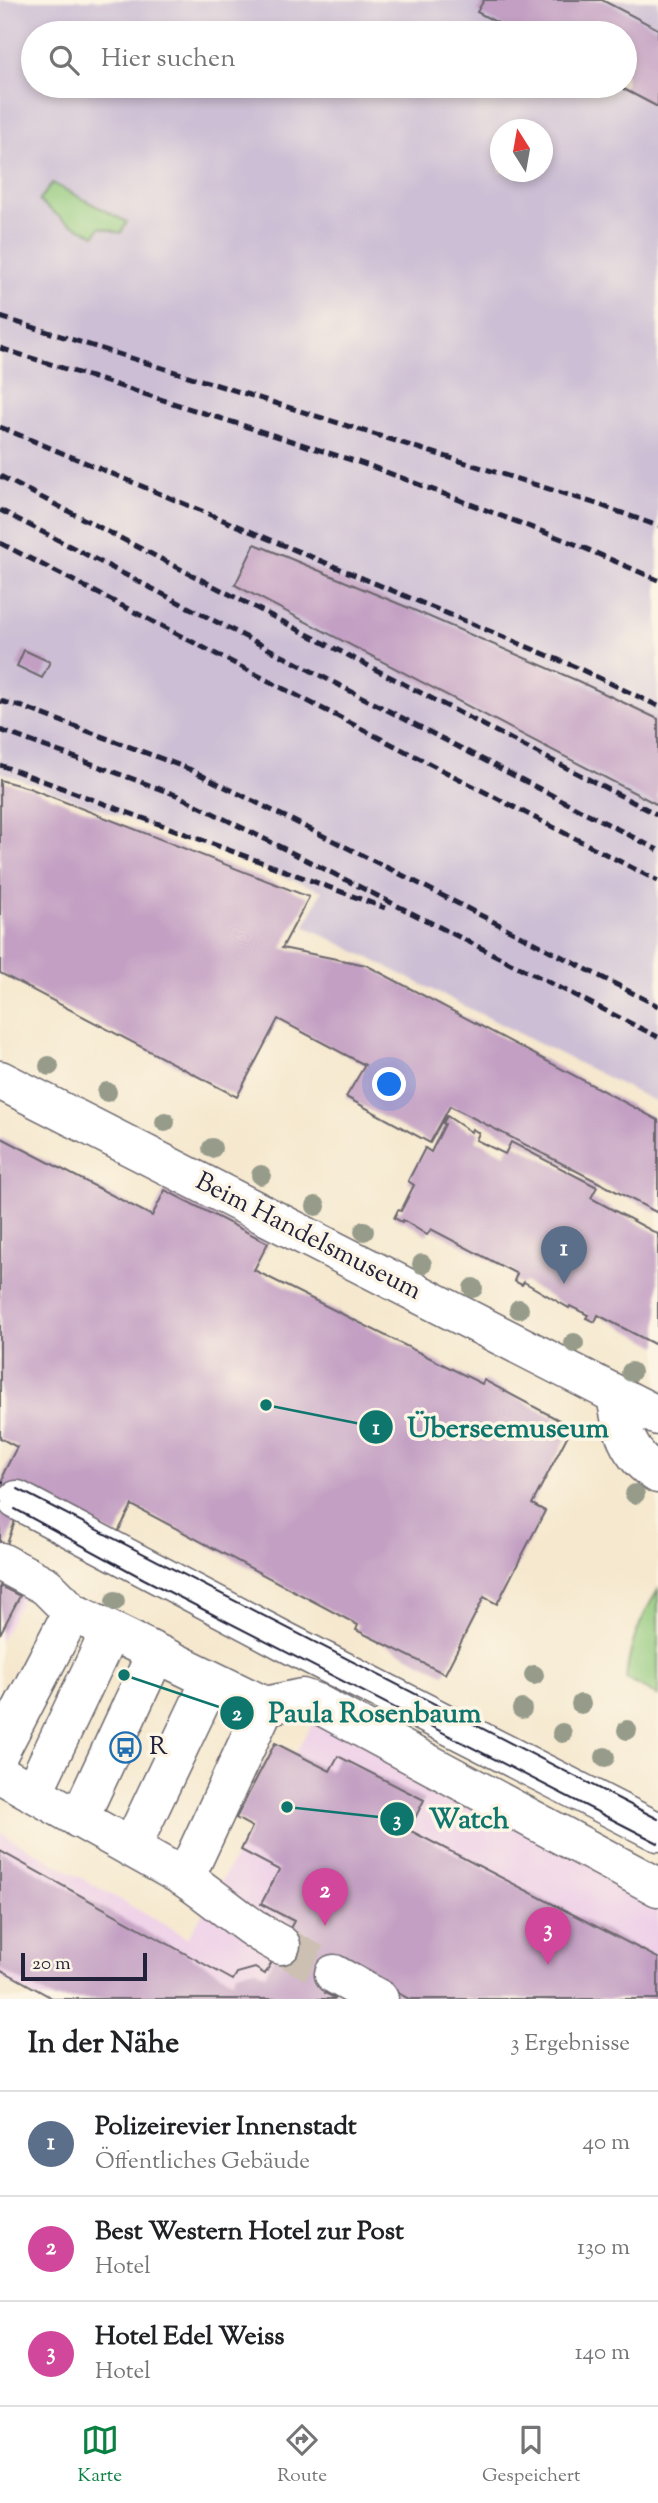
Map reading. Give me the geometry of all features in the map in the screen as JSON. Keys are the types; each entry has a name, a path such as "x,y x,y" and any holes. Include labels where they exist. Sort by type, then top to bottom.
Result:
{"street":[{"name":"Beim Handelsmuseum","path":"0,1080 658,1416"},
{"path":"616,1395 620,1422 632,1452 658,1474"},
{"path":"6,1494 286,1642 658,1832"},
{"path":"1,1562 46,1586 72,1612 110,1631 265,1706 302,1698 316,1703 658,1887"},
{"path":"0,1751 72,1612"},
{"path":"33,1793 110,1631"},
{"path":"79,1819 156,1653"},
{"path":"131,1848 211,1680"},
{"path":"185,1878 265,1706"},
{"path":"0,1774 185,1878 254,1931 281,1945"},
{"path":"334,1974 379,1999"}],"shaded area":[{"path":"0,0 658,0 658,1103 305,926 322,891 0,772"},
{"path":"0,1577 26,1591 0,1642"},
{"path":"317,1716 658,1901 658,1999 38,1999 0,1978 0,1832 188,1938"}],"green space":[{"path":"52,183 127,222 121,233 100,227 95,235 65,221 39,201"},
{"path":"658,1590 658,1696 626,1679 636,1633"}],"building":[{"path":"484,0 602,0 658,29 658,107 637,96 637,21 494,21 477,12"},
{"path":"255,544 578,681 658,719 658,805 235,585"},
{"path":"24,650 50,662 42,678 17,666"},
{"path":"0,780 29,788 309,897 282,948 366,965 658,1120 658,1213 450,1106 430,1143 346,1097 365,1065 278,1019 237,1097 0,973"},
{"path":"447,1116 471,1132 472,1129 479,1133 476,1140 505,1154 511,1142 597,1187 591,1198 658,1234 658,1346 598,1315 595,1322 586,1318 588,1315 570,1306 569,1308 524,1282 522,1285 514,1281 517,1274 431,1229 427,1235 403,1220 402,1222 394,1218 398,1210 401,1211 414,1185 408,1181 425,1148 431,1152"},
{"path":"0,1137 152,1216 165,1190 268,1243 254,1270 482,1384 484,1380 572,1427 532,1504 545,1511 497,1604 484,1597 445,1674 356,1630 358,1625 132,1505 116,1536 18,1486 14,1524 0,1564 0,1514 4,1472 17,1447 0,1438"},
{"path":"0,1586 20,1596 0,1634"},
{"path":"275,1743 330,1771 338,1756 424,1800 409,1830 658,1958 658,1999 409,1999 341,1962 325,1993 336,1999 54,1999 0,1969 0,1851 233,1980 237,1973 255,1968 265,1974 294,1921 261,1904 279,1870 241,1850 252,1827 236,1818"}],"tunnel":[{"path":"281,1945 334,1974"}],"tram line":[{"path":"18,1489 658,1819"},
{"path":"15,1509 144,1579 658,1843"}],"railway":[{"path":"0,317 597,504 658,526"},
{"path":"0,348 373,467 575,544 658,580"},
{"path":"0,427 578,668 658,706"},
{"path":"0,476 658,815"},
{"path":"0,510 658,850"},
{"path":"0,543 658,881"},
{"path":"0,701 23,707 189,769 658,1006"},
{"path":"0,730 179,796 658,1037"},
{"path":"0,765 385,908"}],"place":[{"name":"Polizeirevier Innenstadt","path":"564,1284"},
{"name":"Überseemuseum","path":"266,1405"},
{"name":"Paula Rosenbaum","path":"124,1675"},
{"name":"R","path":"126,1747"},
{"name":"Watch","path":"287,1807"},
{"name":"Best Western Hotel zur Post","path":"325,1926"},
{"name":"Hotel Edel Weiss","path":"548,1965"}]}
